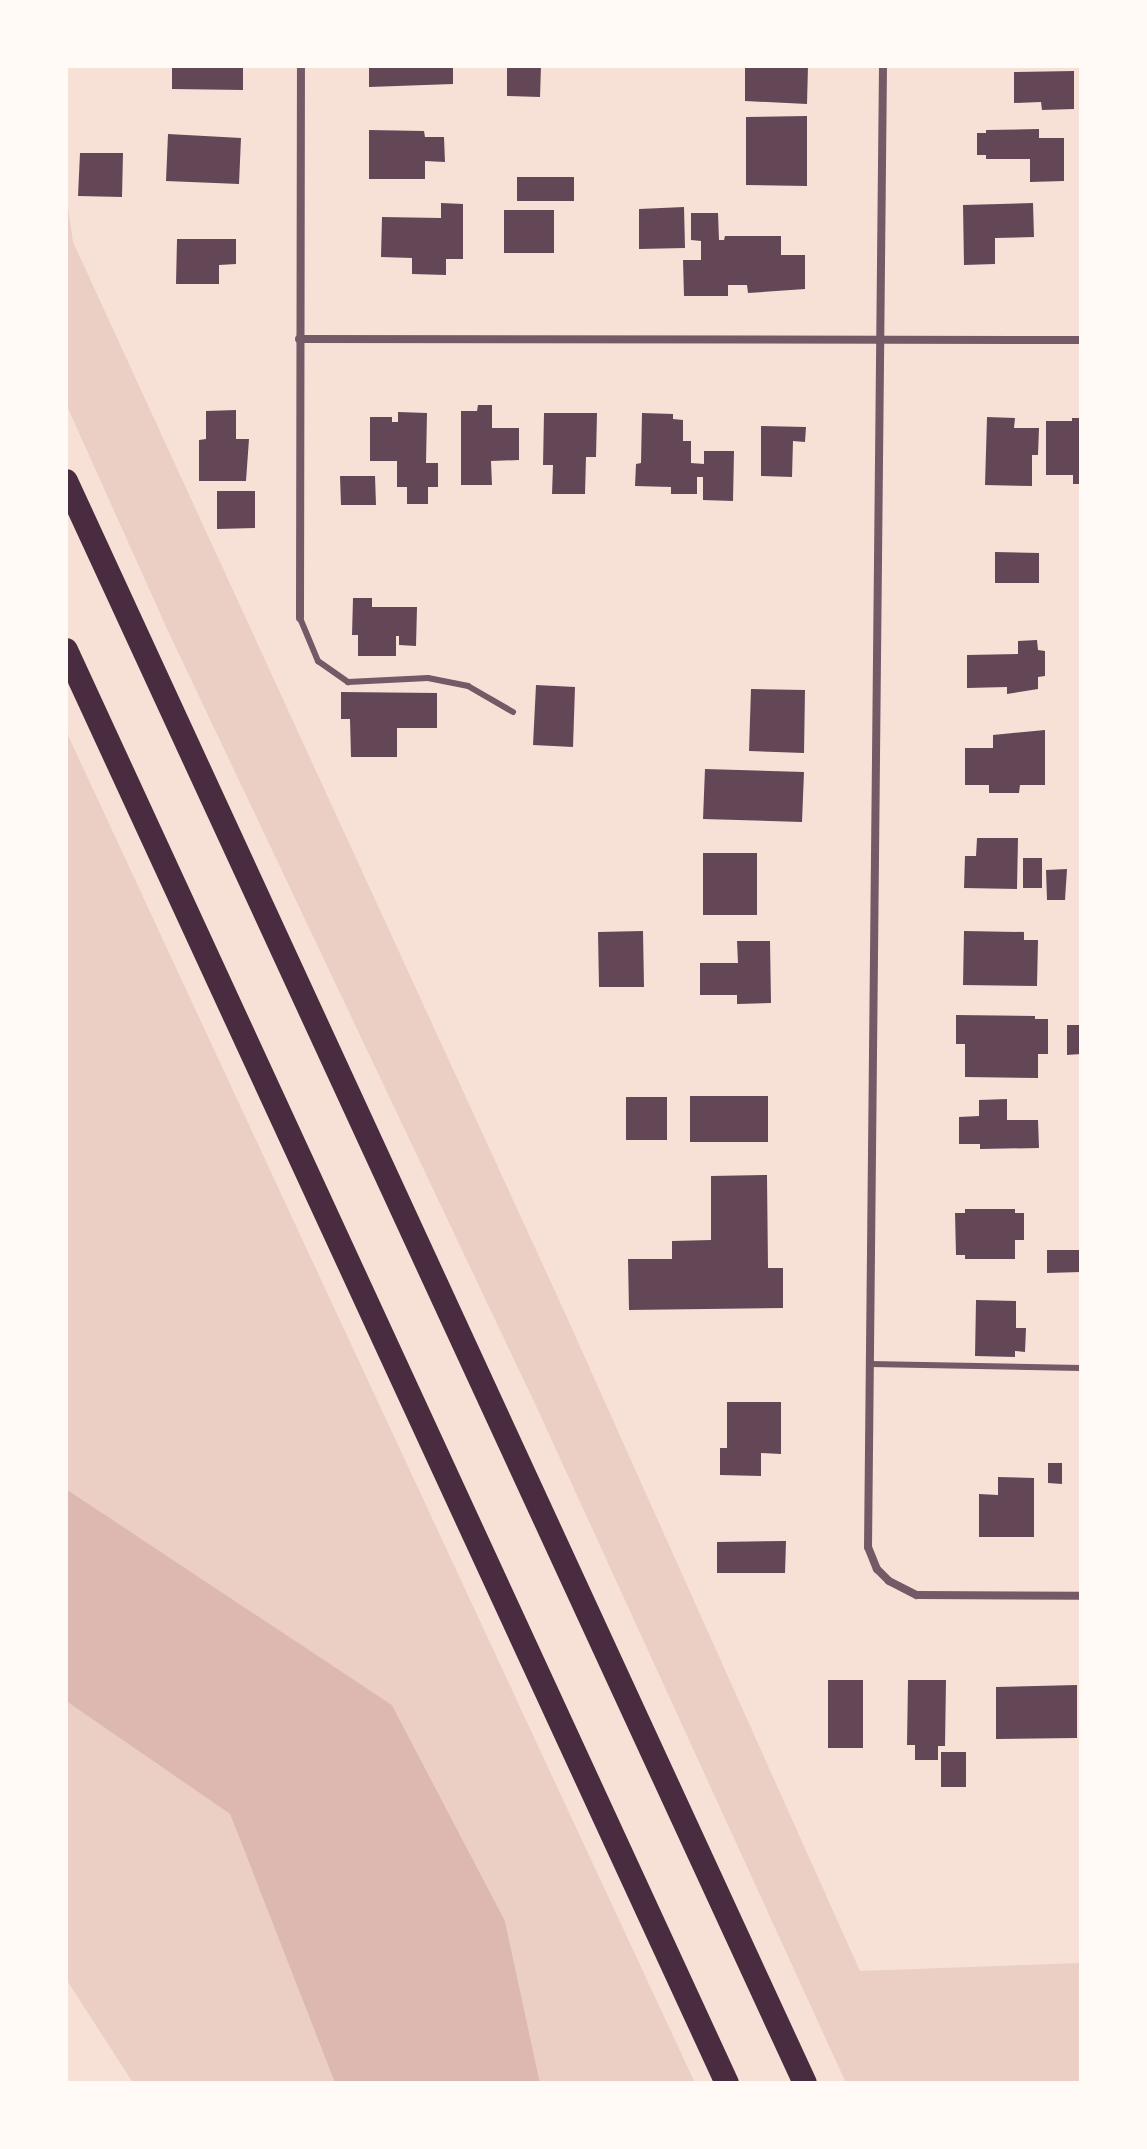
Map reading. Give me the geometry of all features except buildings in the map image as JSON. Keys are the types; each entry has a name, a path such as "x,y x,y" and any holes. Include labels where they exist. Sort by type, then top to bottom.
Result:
{"highway":[{"path":"66,481 805,2083"},
{"path":"66,650 727,2083"}],"street":[{"path":"300,618 301,66"},
{"path":"883,66 868,1547 877,1569 889,1581 917,1595 1081,1596"},
{"path":"299,339 1081,340"}],"lane":[{"path":"300,618 318,661 348,682 428,678 468,686 513,712"},
{"path":"870,1364 1081,1368"}],"shaded area":[{"path":"66,194 73,242 565,1313 860,1971 1081,1963 1081,2083 846,2083 537,1408 168,631 66,404"},
{"path":"66,731 695,2083 540,2083 505,1921 392,1705 66,1489"},
{"path":"66,1489 392,1705 505,1921 540,2083 335,2083 230,1814 66,1701"},
{"path":"66,1701 230,1814 335,2083 133,2083 66,1979"}]}
